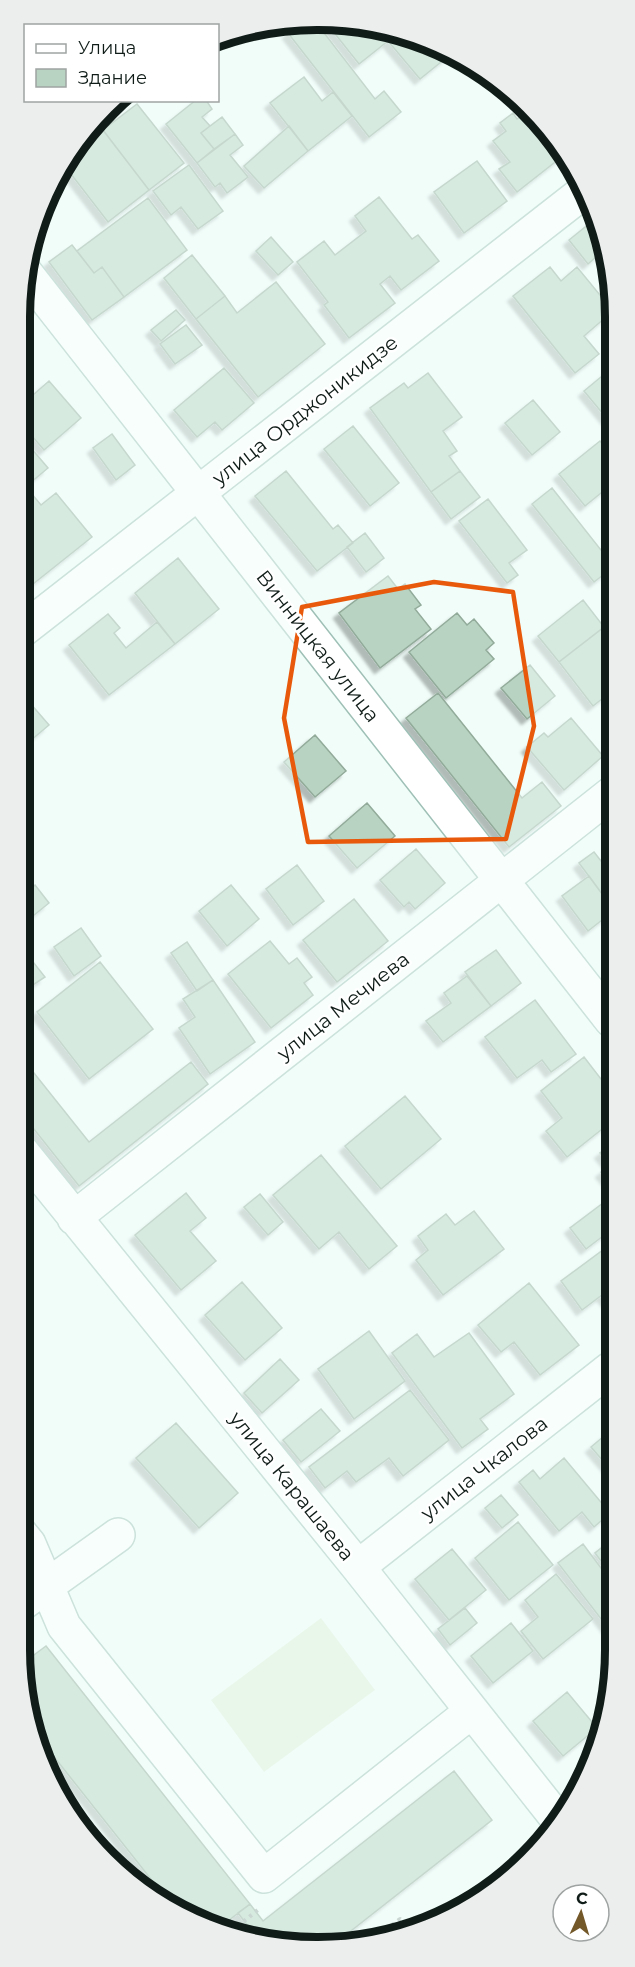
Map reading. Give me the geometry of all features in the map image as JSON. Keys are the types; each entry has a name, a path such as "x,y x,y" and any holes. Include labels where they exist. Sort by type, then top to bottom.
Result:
{"street":[{"name":"улица Орджоникидзе","path":"30,624 578,196"},
{"name":"Винницкая улица","path":"32,281 605,1012"},
{"name":"улица Мечиева","path":"74,1218 605,799"},
{"name":"улица Карашаева","path":"30,1162 358,1567 553,1814"},
{"name":"улица Чкалова","path":"358,1567 605,1373"},
{"path":"30,1597 118,1535"},
{"path":"30,1546 64,1626 264,1876 472,1712"}],"path":[{"path":"389,1928 400,1919 404,1924"}],"highlighted area":[{"path":"434,582 513,592 534,726 506,839 308,842 284,718 302,607"}],"green space":[{"path":"321,1618 375,1690 264,1772 211,1700"}],"building":[{"path":"322,30 375,99 384,91 401,112 369,137 288,33"},
{"path":"333,31 355,32 392,40 444,60 420,79 388,41 359,64"},
{"path":"304,77 322,101 333,92 352,116 308,151 270,103"},
{"path":"194,102 207,102 212,109 202,117 210,126 201,133 214,149 197,163 166,124"},
{"path":"137,104 184,163 149,190 103,130"},
{"path":"513,113 517,119 522,115 558,160 517,192 499,169 510,162 493,141 506,131 500,123"},
{"path":"222,117 235,134 214,149 201,133"},
{"path":"289,126 308,151 264,188 244,166"},
{"path":"101,128 149,190 108,222 70,173 89,142"},
{"path":"235,134 243,145 230,155 248,177 227,193 220,183 215,187 197,163"},
{"path":"477,161 507,201 464,233 434,192"},
{"path":"189,165 223,211 198,229 181,207 171,215 153,191"},
{"path":"379,197 412,239 418,235 439,261 401,290 390,276 380,284 395,303 349,338 324,305 328,302 297,262 324,241 335,255 366,231 355,216"},
{"path":"148,198 187,250 124,297 102,267 94,273 77,251"},
{"path":"589,224 598,255 588,264 569,240"},
{"path":"271,237 293,262 278,275 256,251"},
{"path":"72,245 94,273 102,267 124,297 92,320 49,262"},
{"path":"192,255 225,296 196,319 164,278"},
{"path":"550,267 561,281 577,267 604,300 605,318 584,336 599,354 575,373 513,296"},
{"path":"276,282 325,344 258,397 196,319 225,296 237,313"},
{"path":"176,310 185,320 161,341 151,330"},
{"path":"186,325 202,345 175,364 160,344"},
{"path":"224,368 254,403 222,430 215,422 197,437 174,410"},
{"path":"428,373 462,417 443,431 457,451 449,456 460,471 431,492 370,408 404,383 408,388"},
{"path":"605,374 605,416 584,391"},
{"path":"49,381 81,418 44,450 30,434 30,398"},
{"path":"533,400 560,432 532,455 505,423"},
{"path":"353,426 399,483 370,506 324,449"},
{"path":"112,434 135,465 116,480 93,448"},
{"path":"600,441 605,447 605,490 585,506 559,474"},
{"path":"30,447 48,468 30,483"},
{"path":"286,471 333,529 338,525 353,543 317,571 255,496"},
{"path":"460,471 480,497 451,519 431,492"},
{"path":"552,488 605,555 605,573 594,582 532,504"},
{"path":"56,493 92,537 30,586 30,494 41,505"},
{"path":"488,499 527,550 509,563 518,575 507,583 459,521"},
{"path":"365,533 384,558 366,572 347,547"},
{"path":"178,558 219,609 175,644 135,593"},
{"path":"388,576 398,589 405,584 421,605 415,609 431,629 380,668 339,613"},
{"path":"583,600 604,627 559,662 538,636"},
{"path":"457,613 467,625 474,619 494,643 486,650 494,659 446,698 409,652"},
{"path":"108,614 120,628 114,633 126,648 157,622 175,644 109,695 69,645"},
{"path":"604,627 605,697 593,706 559,662"},
{"path":"530,665 555,696 527,719 501,688"},
{"path":"438,693 522,798 542,782 561,806 509,847 406,718"},
{"path":"30,703 49,725 30,741"},
{"path":"571,718 603,756 564,790 527,747 544,733 548,737"},
{"path":"315,735 346,771 315,797 284,762"},
{"path":"367,803 395,836 357,868 329,836"},
{"path":"416,849 445,883 415,909 409,902 404,907 380,880"},
{"path":"594,852 605,866 605,898 579,863"},
{"path":"297,865 324,901 293,925 266,889"},
{"path":"589,876 605,898 605,918 588,931 562,896"},
{"path":"35,885 49,903 30,918 30,889"},
{"path":"231,885 259,919 227,946 199,911"},
{"path":"354,899 388,941 337,982 303,940"},
{"path":"81,928 101,956 74,976 54,947"},
{"path":"270,941 289,964 297,958 312,977 304,983 313,995 271,1028 228,974"},
{"path":"187,942 213,980 197,991 171,953"},
{"path":"496,950 521,983 491,1006 465,972"},
{"path":"30,958 45,977 30,987"},
{"path":"100,962 153,1029 89,1079 37,1012"},
{"path":"467,976 491,1006 443,1042 426,1021 451,1003 444,993"},
{"path":"213,980 255,1042 210,1074 179,1028 195,1017 183,999"},
{"path":"535,1000 576,1054 551,1072 542,1060 517,1078 485,1037"},
{"path":"584,1057 605,1084 605,1127 567,1157 546,1131 562,1118 541,1091"},
{"path":"191,1062 208,1084 79,1186 30,1124 30,1068 89,1142"},
{"path":"405,1096 441,1139 381,1189 345,1146"},
{"path":"605,1149 605,1159 600,1153"},
{"path":"321,1155 397,1246 369,1269 339,1232 319,1249 273,1195"},
{"path":"186,1193 206,1218 190,1231 216,1261 181,1290 135,1235"},
{"path":"260,1194 283,1222 268,1235 244,1207"},
{"path":"605,1202 605,1235 586,1249 570,1228"},
{"path":"474,1211 504,1249 443,1295 416,1260 428,1250 418,1236 446,1214 455,1225"},
{"path":"605,1248 605,1298 602,1295 582,1310 561,1281"},
{"path":"242,1282 282,1328 245,1360 205,1315"},
{"path":"529,1283 579,1345 540,1375 514,1342 501,1352 478,1325"},
{"path":"369,1331 405,1381 354,1419 318,1369"},
{"path":"469,1333 514,1394 480,1419 488,1429 462,1448 392,1353 417,1334 434,1357"},
{"path":"280,1359 299,1380 262,1413 244,1393"},
{"path":"410,1390 449,1440 403,1476 389,1458 356,1482 347,1471 325,1488 309,1467"},
{"path":"321,1409 340,1431 301,1462 283,1440"},
{"path":"176,1423 238,1493 199,1528 136,1458"},
{"path":"605,1435 605,1463 591,1447"},
{"path":"564,1458 605,1507 605,1517 594,1527 582,1512 559,1531 519,1482 533,1470 540,1479"},
{"path":"501,1495 518,1515 502,1528 485,1508"},
{"path":"518,1522 553,1565 509,1600 475,1558"},
{"path":"583,1544 605,1573 605,1624 558,1563"},
{"path":"605,1545 605,1566 595,1553"},
{"path":"452,1549 486,1590 449,1620 415,1579"},
{"path":"556,1574 593,1619 543,1659 521,1631 538,1617 525,1600"},
{"path":"465,1608 477,1623 450,1645 438,1629"},
{"path":"511,1623 533,1651 493,1683 471,1656"},
{"path":"46,1646 250,1904 226,1922 190,1907 159,1890 48,1749 32,1687 30,1658"},
{"path":"567,1692 595,1725 593,1731 563,1756 533,1721"},
{"path":"454,1771 492,1820 345,1936 280,1935 261,1931 250,1929 238,1913 250,1904 263,1921"}]}
